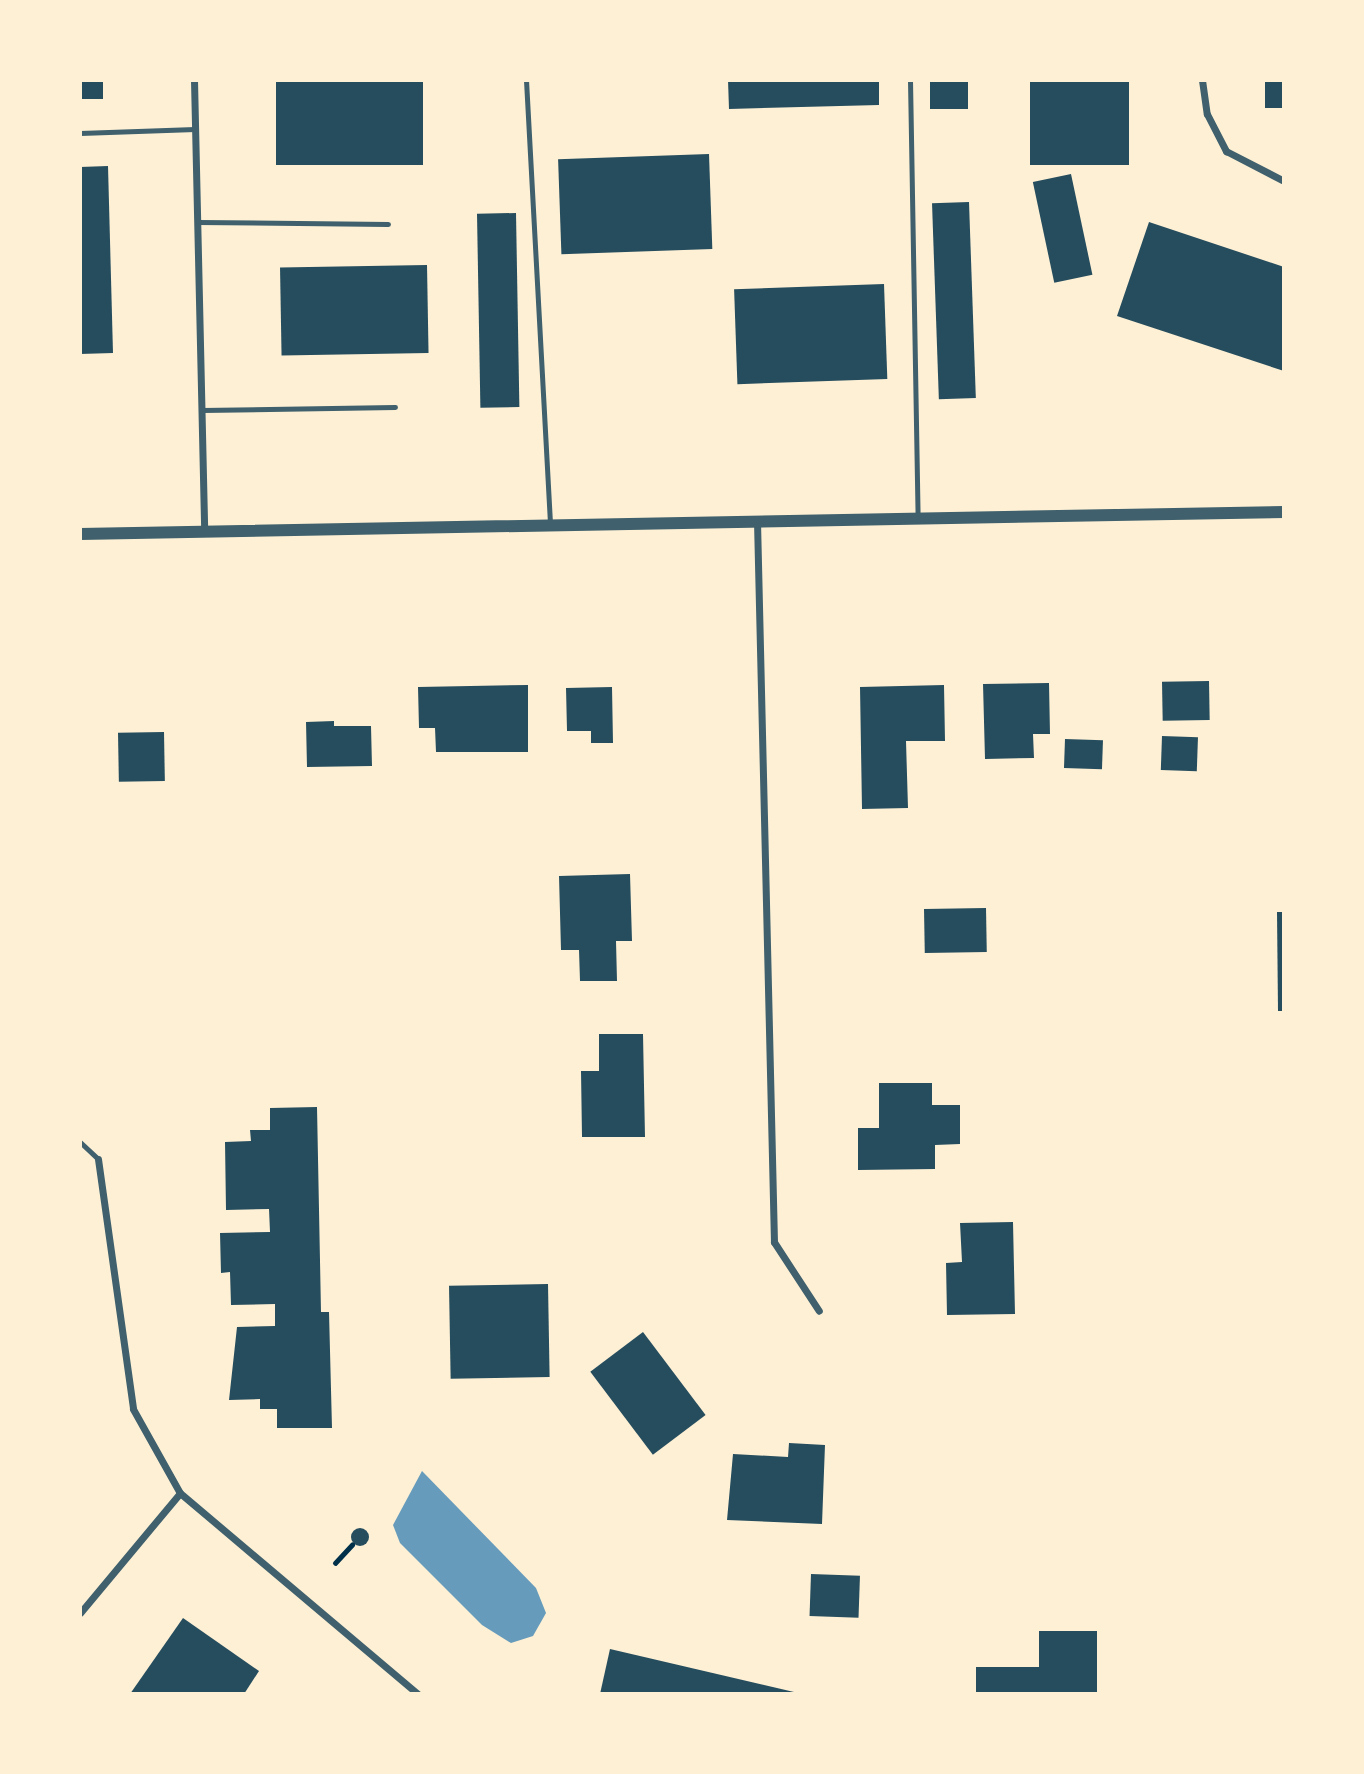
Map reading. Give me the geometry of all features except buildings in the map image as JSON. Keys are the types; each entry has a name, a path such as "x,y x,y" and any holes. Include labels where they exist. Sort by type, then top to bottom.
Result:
{"street":[{"path":"194,80 204,530"},
{"path":"1202,80 1207,114 1226,151 1283,181"},
{"path":"80,534 1283,512"},
{"path":"757,521 774,1242 819,1311"},
{"path":"98,1159 133,1409 180,1493 418,1693"},
{"path":"80,1613 180,1493"}],"lane":[{"path":"526,80 550,524"},
{"path":"910,80 918,518"},
{"path":"80,133 195,129"},
{"path":"197,222 388,225"},
{"path":"202,410 395,407"},
{"path":"80,1142 98,1159"}],"path":[{"path":"335,1563 352,1545"}],"water":[{"path":"422,1471 536,1588 546,1613 533,1636 511,1643 482,1625 400,1543 393,1525"}]}
